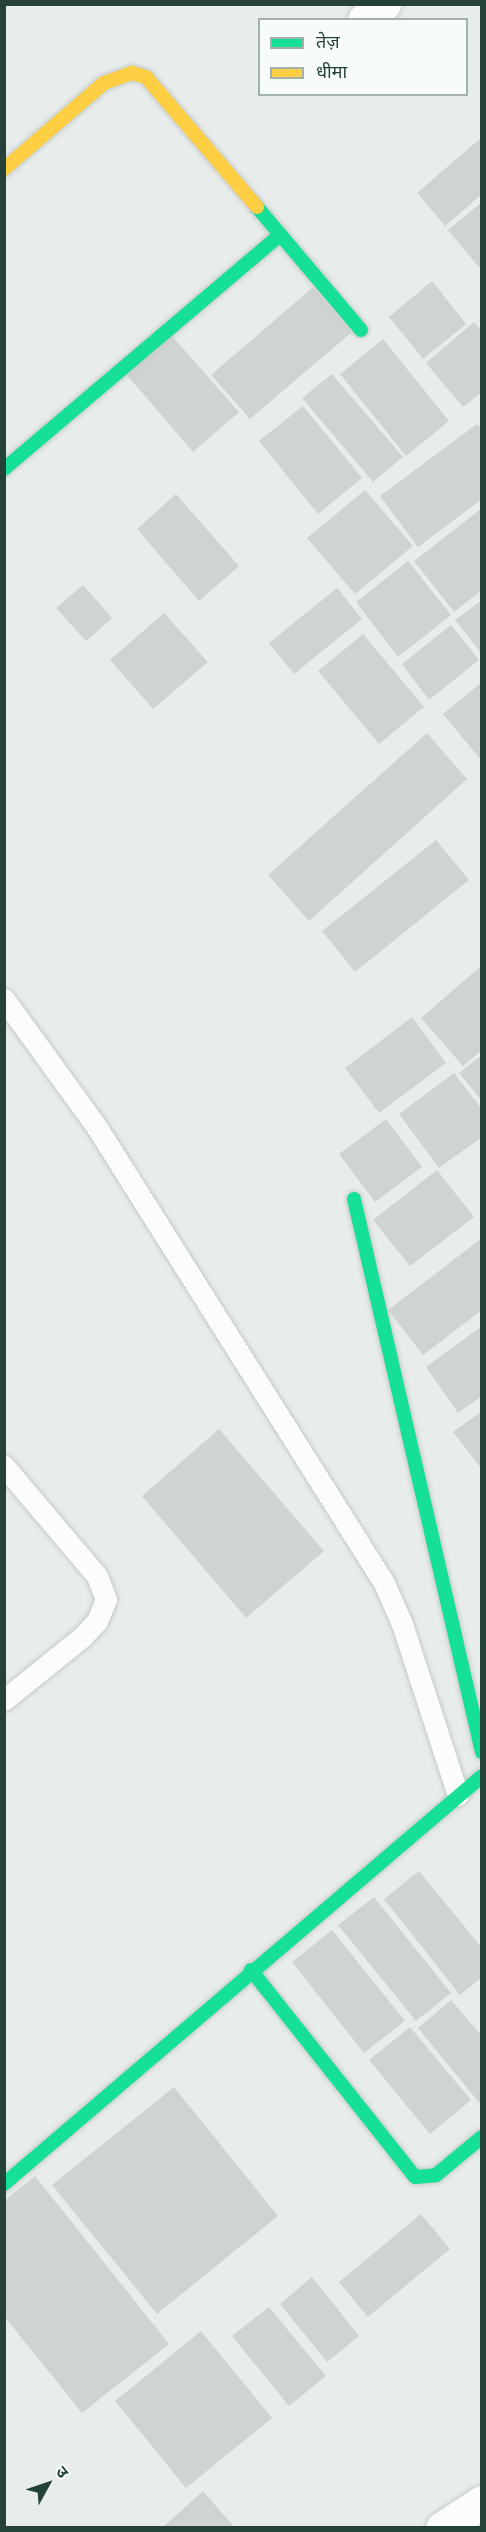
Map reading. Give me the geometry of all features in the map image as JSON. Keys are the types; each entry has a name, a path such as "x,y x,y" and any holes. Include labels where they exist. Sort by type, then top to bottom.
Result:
{"street":[{"path":"366,18 384,4"},
{"path":"4,170 104,83 119,75 139,74 153,82 361,330"},
{"path":"4,469 280,235"},
{"path":"354,1199 482,1752"},
{"path":"4,2184 251,1970 482,1776"},
{"path":"251,1970 415,2177 436,2175 482,2137"},
{"path":"442,2528 482,2502"}],"lane":[{"path":"4,999 89,1116 384,1583 402,1624 458,1796"},
{"path":"4,1466 98,1576 106,1599 97,1621 82,1636 4,1700"}],"building":[{"path":"482,137 482,194 445,226 417,193"},
{"path":"482,202 482,271 448,230"},
{"path":"432,281 466,324 423,359 389,317"},
{"path":"313,287 352,332 250,419 211,375"},
{"path":"474,322 482,331 482,392 463,407 426,363"},
{"path":"171,335 239,412 193,452 126,374"},
{"path":"383,339 449,421 406,456 340,374"},
{"path":"332,374 403,457 373,482 302,398"},
{"path":"303,406 362,478 318,514 259,441"},
{"path":"477,424 482,429 482,499 418,547 380,496"},
{"path":"365,490 413,546 355,594 307,538"},
{"path":"176,494 239,566 199,601 137,529"},
{"path":"482,508 482,590 454,612 414,561"},
{"path":"408,561 451,615 398,657 356,602"},
{"path":"83,585 112,618 86,641 56,608"},
{"path":"337,588 362,619 294,674 269,643"},
{"path":"482,600 482,654 455,620"},
{"path":"164,613 208,662 153,709 110,660"},
{"path":"451,625 479,660 429,700 402,664"},
{"path":"363,634 424,707 379,744 318,671"},
{"path":"482,682 482,761 443,714"},
{"path":"427,733 467,779 309,921 268,875"},
{"path":"436,840 469,880 355,972 322,931"},
{"path":"482,965 482,1050 463,1066 421,1018"},
{"path":"412,1017 446,1063 379,1113 345,1068"},
{"path":"482,1055 482,1101 459,1073"},
{"path":"454,1073 482,1109 482,1137 439,1168 399,1114"},
{"path":"386,1119 422,1167 375,1202 339,1154"},
{"path":"437,1170 474,1217 410,1266 373,1220"},
{"path":"482,1238 482,1310 423,1355 388,1310"},
{"path":"482,1326 482,1396 458,1413 426,1367"},
{"path":"482,1411 482,1466 480,1467 453,1432"},
{"path":"219,1429 324,1551 246,1618 142,1496"},
{"path":"419,1871 482,1948 482,1977 460,1995 384,1899"},
{"path":"374,1897 451,1993 416,2021 338,1925"},
{"path":"332,1930 405,2021 364,2053 292,1962"},
{"path":"451,2000 482,2036 482,2106 418,2028"},
{"path":"410,2027 471,2100 430,2134 369,2060"},
{"path":"174,2087 278,2216 157,2314 52,2185"},
{"path":"35,2176 169,2344 82,2413 4,2316 4,2201"},
{"path":"421,2214 450,2249 368,2317 339,2282"},
{"path":"312,2277 359,2336 327,2362 280,2304"},
{"path":"269,2307 326,2376 289,2406 232,2336"},
{"path":"201,2331 272,2418 186,2488 115,2401"},
{"path":"203,2491 235,2528 162,2528"}],"traffic: fast":[{"path":"257,207 361,330"},
{"path":"4,469 280,235"},
{"path":"354,1199 482,1752"},
{"path":"4,2184 482,1776"},
{"path":"251,1970 415,2177 436,2175 482,2137"}],"traffic: slow":[{"path":"4,169 104,83 132,73 146,77 257,207"}]}
